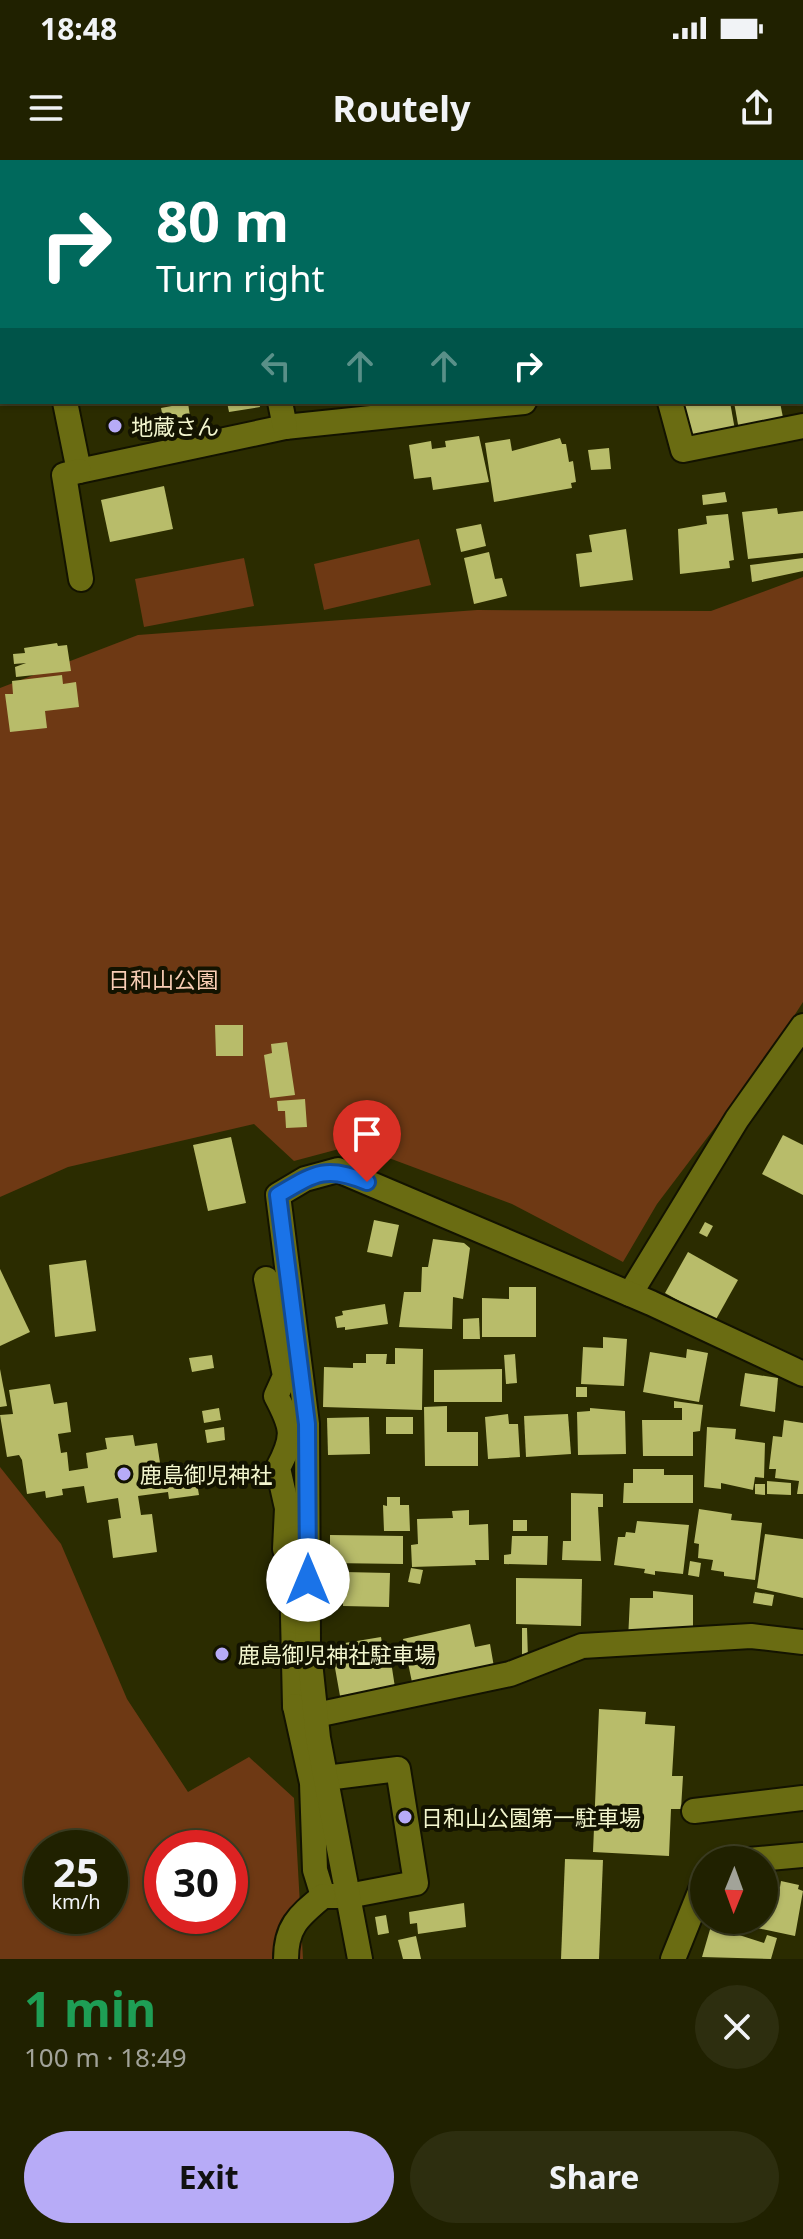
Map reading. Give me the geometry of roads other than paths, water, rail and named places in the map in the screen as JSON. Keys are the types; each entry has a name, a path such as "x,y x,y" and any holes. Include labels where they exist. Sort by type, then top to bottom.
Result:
{"street":[{"path":"65,404 79,471"},
{"path":"280,404 285,427"},
{"path":"81,579 64,475 285,427 505,404"},
{"path":"671,404 683,450 803,426"},
{"path":"630,1294 737,1119 803,1026"},
{"path":"360,1959 326,1778 305,1711 308,1643 307,1424 278,1195 305,1179 338,1170 630,1294 803,1374"},
{"path":"266,1279 285,1376 276,1396 290,1423 290,1446 278,1468 287,1508 285,1549 292,1572 312,1783 315,1870 323,1896"},
{"path":"305,1711 510,1674 582,1646 751,1636 803,1642"},
{"path":"286,1959 286,1937 300,1915 323,1896 348,1896 416,1883 398,1769 326,1778"},
{"path":"694,1811 803,1798"},
{"path":"778,1857 803,1855"},
{"path":"673,1959 690,1917"}],"place":[{"name":"地蔵さん","path":"115,426"},
{"name":"鹿島御児神社","path":"124,1474"},
{"name":"鹿島御児神社駐車場","path":"222,1654"},
{"name":"日和山公園第一駐車場","path":"405,1817"}],"park label":[{"name":"日和山公園","path":"163,979"}]}
